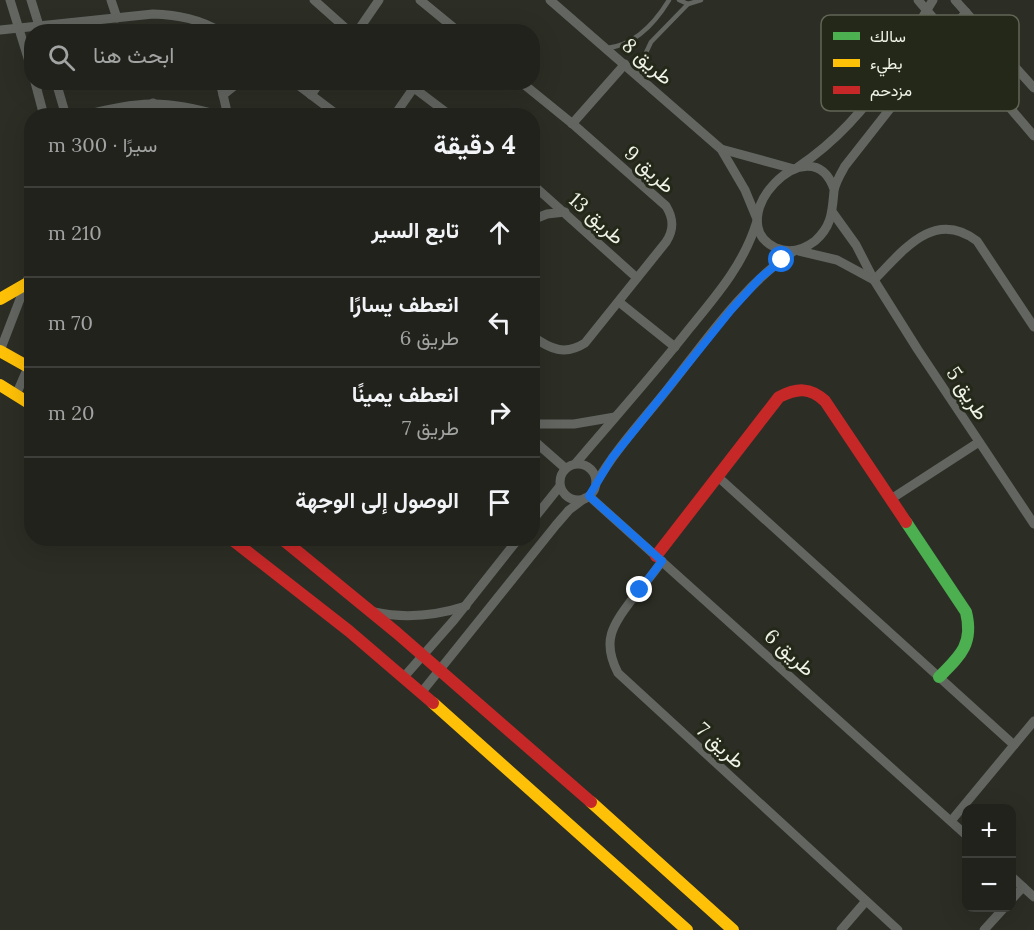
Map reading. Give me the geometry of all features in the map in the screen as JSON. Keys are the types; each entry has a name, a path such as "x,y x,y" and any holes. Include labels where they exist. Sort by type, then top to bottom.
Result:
{"street":[{"path":"10,0 24,44"},
{"path":"31,0 38,24"},
{"path":"111,0 117,18"},
{"path":"314,0 341,24"},
{"path":"362,24 379,0"},
{"path":"420,0 449,24"},
{"name":"طريق 8","path":"550,0 721,149 745,190 757,220"},
{"path":"918,0 931,15"},
{"path":"924,15 933,0"},
{"path":"955,0 969,15"},
{"path":"75,24 153,14 175,15 204,24"},
{"path":"195,20 197,24"},
{"path":"0,30 24,28"},
{"path":"572,124 625,64"},
{"path":"1019,71 1034,88"},
{"path":"37,90 42,108"},
{"path":"58,90 64,108"},
{"path":"222,90 226,108"},
{"path":"223,95 229,90"},
{"path":"304,90 328,108"},
{"path":"311,95 314,90"},
{"path":"400,108 412,90"},
{"path":"422,90 443,108"},
{"name":"طريق 9","path":"531,90 666,206 670,213 672,228 670,236 590,337 578,347 562,351 540,341"},
{"path":"111,108 153,103 191,108"},
{"path":"153,103 153,108"},
{"path":"540,512 560,486 565,468 576,463 675,347 730,278 746,251 760,208 769,189 828,145 860,111"},
{"path":"540,545 569,510 595,488 618,451 731,310 760,278 795,251 806,247 820,236 832,213 834,189 853,155 888,111"},
{"path":"1013,111 1034,136"},
{"name":"طريق 8","path":"721,149 795,169"},
{"path":"795,169 804,166 820,170 826,175 834,189"},
{"name":"طريق 13","path":"540,191 638,278"},
{"path":"540,217 565,213"},
{"name":"طريق 5","path":"832,213 856,245 874,280 978,442 1034,524"},
{"path":"757,220 761,234 767,242 775,248 795,251"},
{"path":"874,280 923,235 953,228 977,241 1034,327"},
{"name":"طريق 5","path":"795,251 837,260 874,280"},
{"path":"0,299 24,285"},
{"path":"24,289 0,351 24,362"},
{"path":"619,302 675,347"},
{"path":"16,395 24,378"},
{"path":"0,385 24,400"},
{"path":"659,559 717,476 779,397 789,391 801,389 813,391 823,397 966,612 970,624 970,637 965,649 939,677"},
{"path":"540,424 574,424 615,417"},
{"path":"891,499 978,442"},
{"path":"540,446 565,468"},
{"path":"576,463 589,467 595,474 596,483"},
{"path":"717,476 1014,746"},
{"path":"560,486 568,497 576,500 587,497"},
{"name":"طريق 6","path":"587,497 962,831"},
{"path":"240,546 318,606 421,693 687,930"},
{"path":"291,546 441,669 733,930"},
{"path":"403,678 466,606 513,546"},
{"path":"421,693 539,546"},
{"name":"طريق 7","path":"659,559 617,619 611,632 609,646 611,660 618,673 898,930"},
{"path":"371,611 386,615 418,616 466,606"},
{"path":"951,821 1034,721"},
{"path":"1016,881 1034,897"},
{"path":"1016,894 1023,887"},
{"path":"841,930 866,902"},
{"path":"984,930 1000,912"}],"lane":[{"path":"607,48 621,46 640,35 669,0"},
{"path":"679,0 688,4"},
{"path":"636,74 651,42 688,4 701,0"}],"traffic: fast":[{"path":"906,522 966,612 967,641 959,656 939,677"}],"traffic: slow":[{"path":"0,299 24,285"},
{"path":"0,351 24,364"},
{"path":"0,385 24,400"},
{"path":"433,703 687,930"},
{"path":"591,802 733,930"}],"traffic: jam":[{"path":"656,556 779,397 803,390 814,393 825,401 906,522"},
{"path":"240,546 349,631 433,703"},
{"path":"291,546 397,633 591,802"}],"route":[{"path":"640,590 662,561 589,496 612,458 731,310 760,278 782,260"}]}
